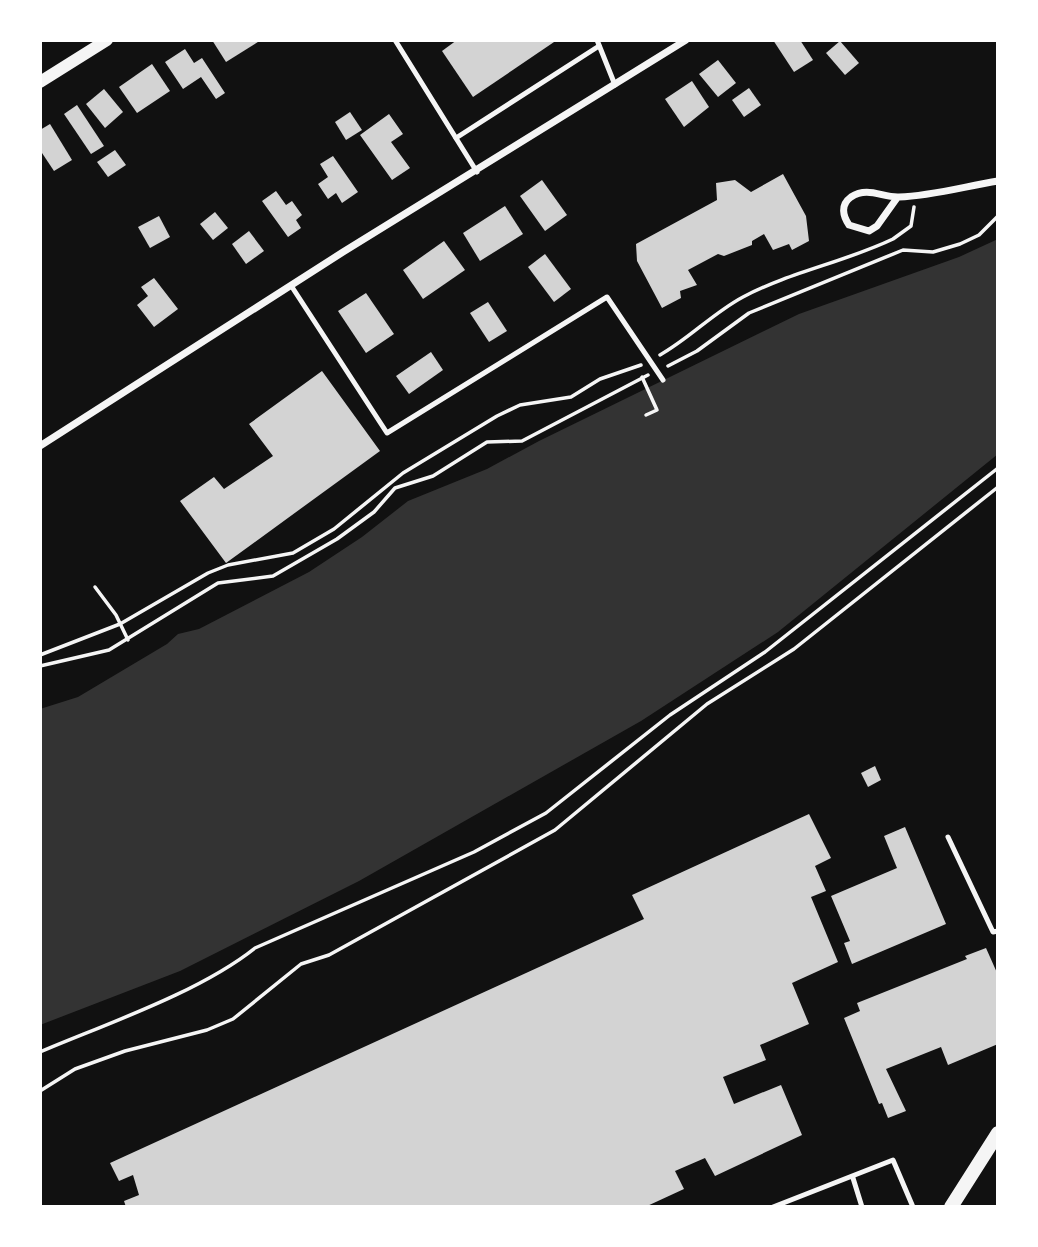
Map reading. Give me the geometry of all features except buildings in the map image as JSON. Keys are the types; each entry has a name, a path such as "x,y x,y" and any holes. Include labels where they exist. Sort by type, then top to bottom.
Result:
{"main road":[{"path":"951,1207 998,1133"}],"street":[{"path":"40,82 107,40"},
{"path":"40,446 686,40"},
{"path":"897,198 877,226 869,232 858,231 844,217 843,208 854,195 881,193 897,198 998,181"}],"lane":[{"path":"395,40 477,172"},
{"path":"456,138 598,43 615,85"},
{"path":"292,287 387,433 607,297 663,380"},
{"path":"948,837 993,932 998,931"},
{"path":"773,1207 853,1178 893,1160 913,1207"},
{"path":"853,1178 862,1207"}],"path":[{"path":"40,655 120,624 208,573 228,565 293,553 334,529 403,473 497,416 520,405 581,394 600,379 651,360 677,345 719,311 745,296 779,281 873,249 911,226 916,195"},
{"path":"40,666 109,650 218,583 274,576 337,539 374,512 396,488 433,476 487,442 522,442 642,377 697,351 749,313 903,250 933,252 960,244 979,235 998,216"},
{"path":"873,249 880,259"},
{"path":"642,377 657,410 646,415"},
{"path":"40,1052 153,1005 228,967 255,948 474,852 546,813 670,715 765,652 997,470"},
{"path":"40,1091 75,1069 125,1051 207,1030 233,1018 301,964 329,955 555,830 707,705 794,649 998,487"},
{"path":"95,587 128,640"}],"shaded area":[{"path":"998,239 998,454 778,632 641,721 359,881 180,971 40,1025 40,709 78,697 167,644 178,634 199,629 309,572 362,537 408,501 487,469 799,314 959,257"}]}
